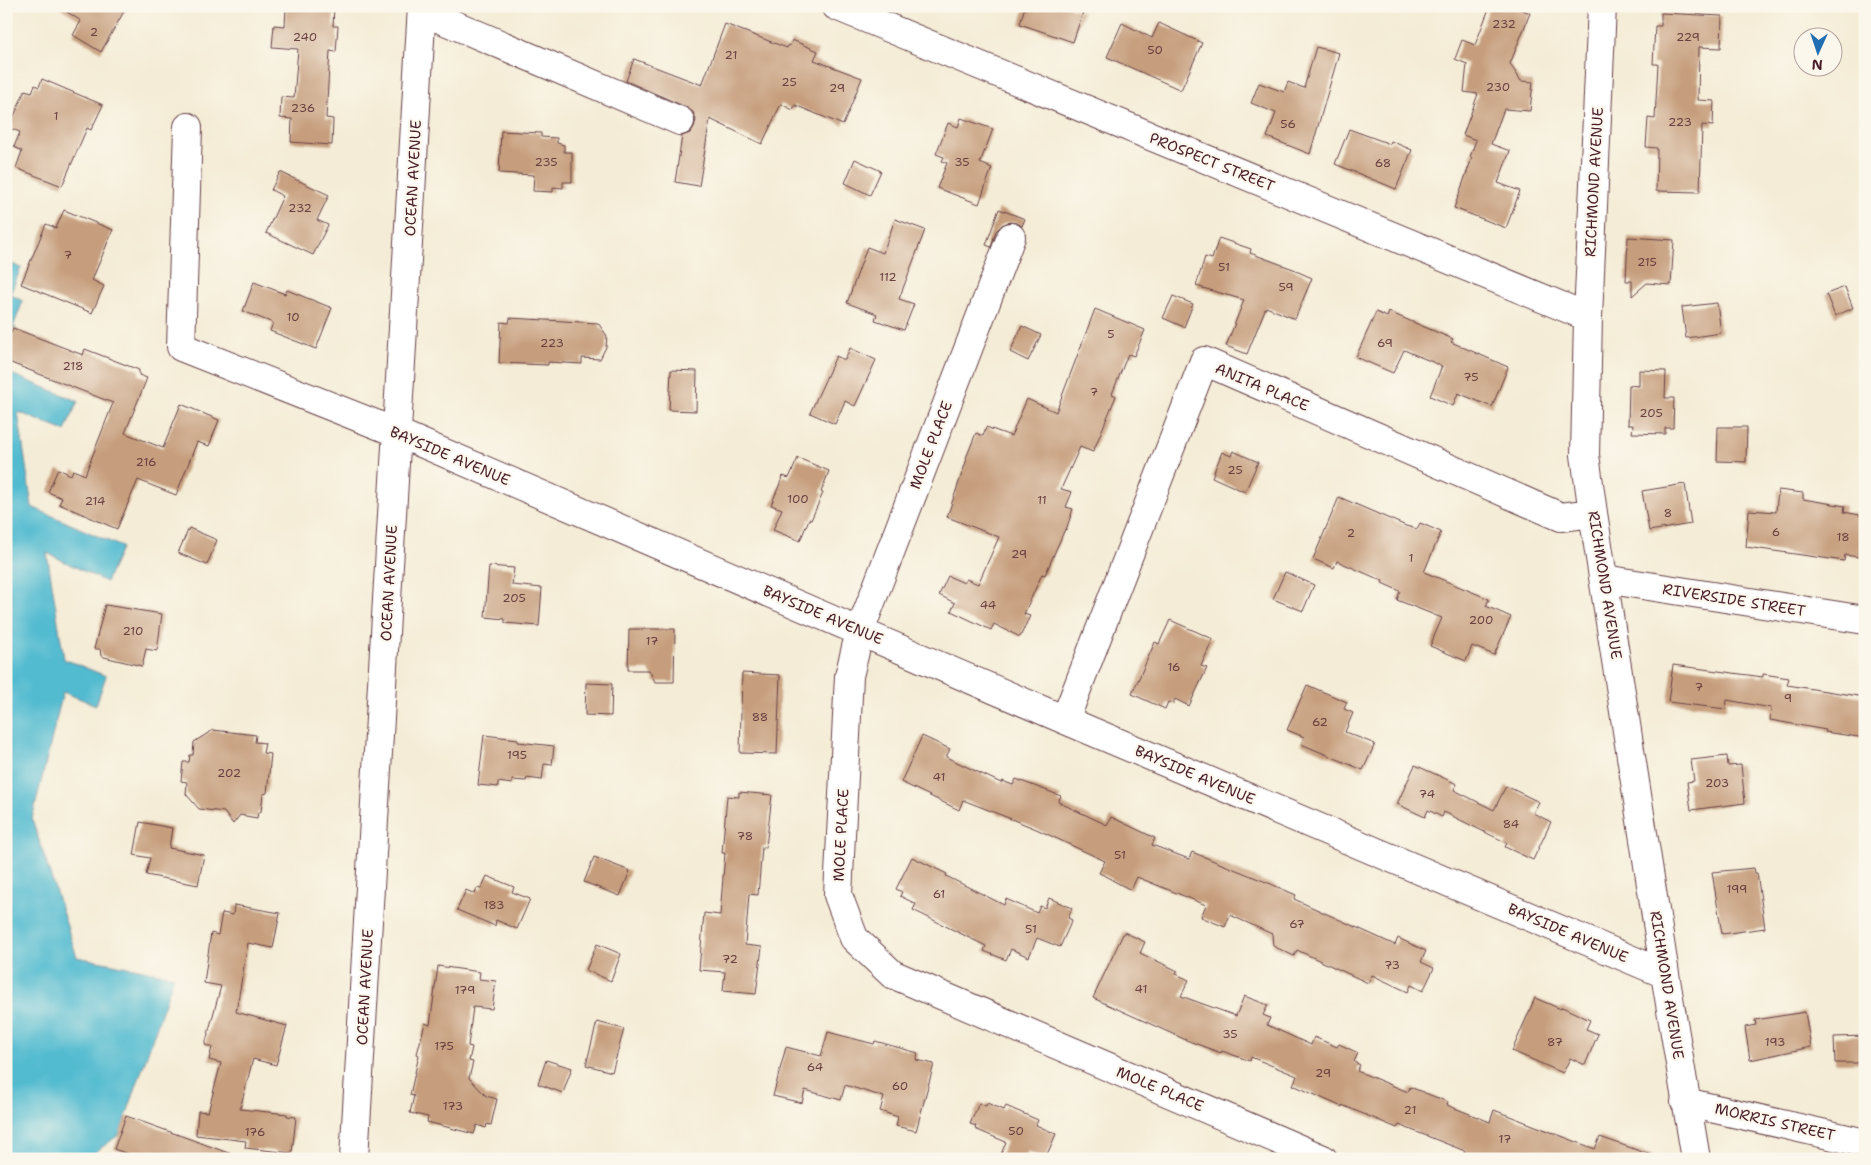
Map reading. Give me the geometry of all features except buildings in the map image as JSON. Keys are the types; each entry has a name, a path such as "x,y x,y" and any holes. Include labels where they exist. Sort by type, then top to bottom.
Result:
{"street":[{"name":"PROSPECT STREET","path":"836,6 1588,317"},
{"name":"RICHMOND AVENUE","path":"1602,6 1588,317 1586,454 1593,513 1685,1102 1696,1159"},
{"path":"422,8 680,121"},
{"name":"OCEAN AVENUE","path":"354,1159 422,8"},
{"name":"BAYSIDE AVENUE","path":"188,127 181,347 398,433 1064,720 1665,974"},
{"name":"MOLE PLACE","path":"1011,237 860,631 848,676 838,895 854,938 892,974 1323,1159"},
{"name":"ANITA PLACE","path":"1064,720 1204,361 1561,517 1593,513"},
{"name":"RIVERSIDE STREET","path":"1604,579 1865,620"},
{"name":"MORRIS STREET","path":"1685,1102 1865,1143"}],"water":[{"path":"6,261 21,268 10,294 23,301 13,327 16,328 6,356"},
{"path":"6,372 78,401 65,431 18,412 32,507 122,547 106,582 47,553 64,659 106,676 96,705 63,692 32,819 77,957 174,976 120,1134 86,1159 6,1159"}]}
